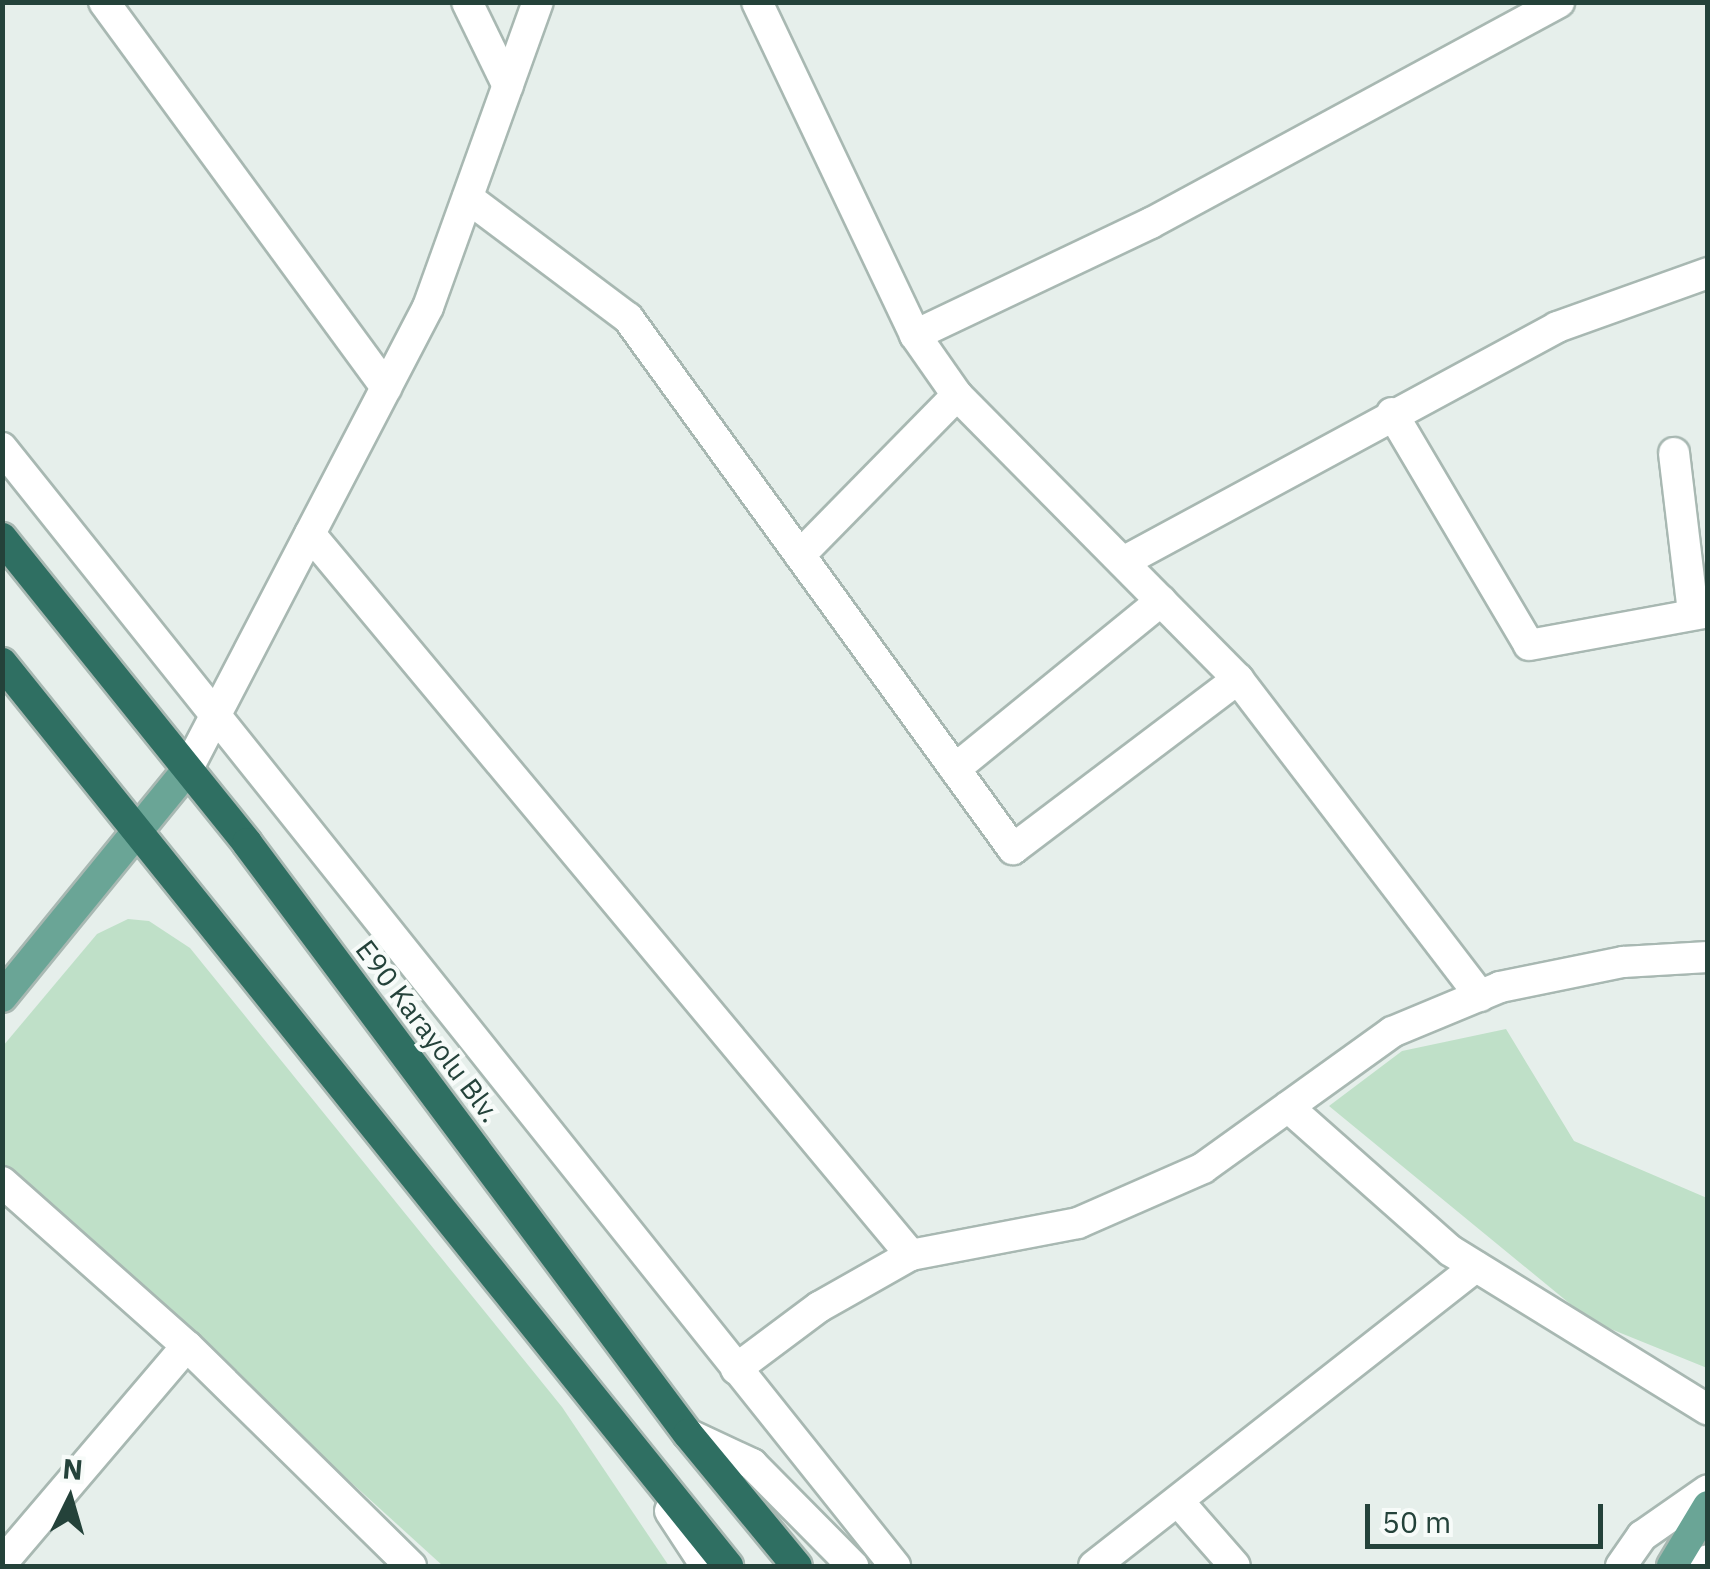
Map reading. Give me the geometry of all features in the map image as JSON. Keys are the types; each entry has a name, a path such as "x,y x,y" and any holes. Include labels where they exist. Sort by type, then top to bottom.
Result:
{"highway":[{"name":"E90 Karayolu Blv.","path":"2,538 187,770 688,1434 797,1566"},
{"path":"2,663 728,1566"}],"main road":[{"path":"2,997 187,770"},
{"path":"1672,1566 1708,1506"}],"street":[{"path":"104,2 386,388"},
{"path":"467,2 508,86"},
{"path":"187,770 428,307 538,2"},
{"path":"758,2 915,334 957,395 1238,679 1480,996"},
{"path":"915,334 1151,223 1559,2"},
{"path":"468,198 628,318 1013,849 1238,679"},
{"path":"1123,562 1557,327 1708,273"},
{"path":"800,555 957,395"},
{"path":"1392,413 1530,645 1700,612 1674,453"},
{"path":"2,448 217,712 895,1566"},
{"path":"310,534 911,1255"},
{"path":"955,769 1162,601"},
{"path":"736,1369 819,1307 911,1255 1078,1223 1204,1168 1392,1032 1480,996 1623,962 1708,957"},
{"path":"1288,1107 1476,1267 1708,1410"},
{"path":"2,1182 187,1346 412,1566"},
{"path":"1094,1566 1476,1267"},
{"path":"2,1563 187,1346"},
{"path":"614,1425 706,1566"},
{"path":"688,1434 752,1464 854,1566"},
{"path":"1621,1566 1642,1536 1708,1490"},
{"path":"1178,1501 1234,1566"}],"green space":[{"path":"128,919 149,921 190,948 562,1407 669,1566 443,1566 3,1166 3,1046 97,934"},
{"path":"1506,1029 1574,1141 1707,1198 1707,1368 1591,1321 1329,1106 1402,1051"}]}
